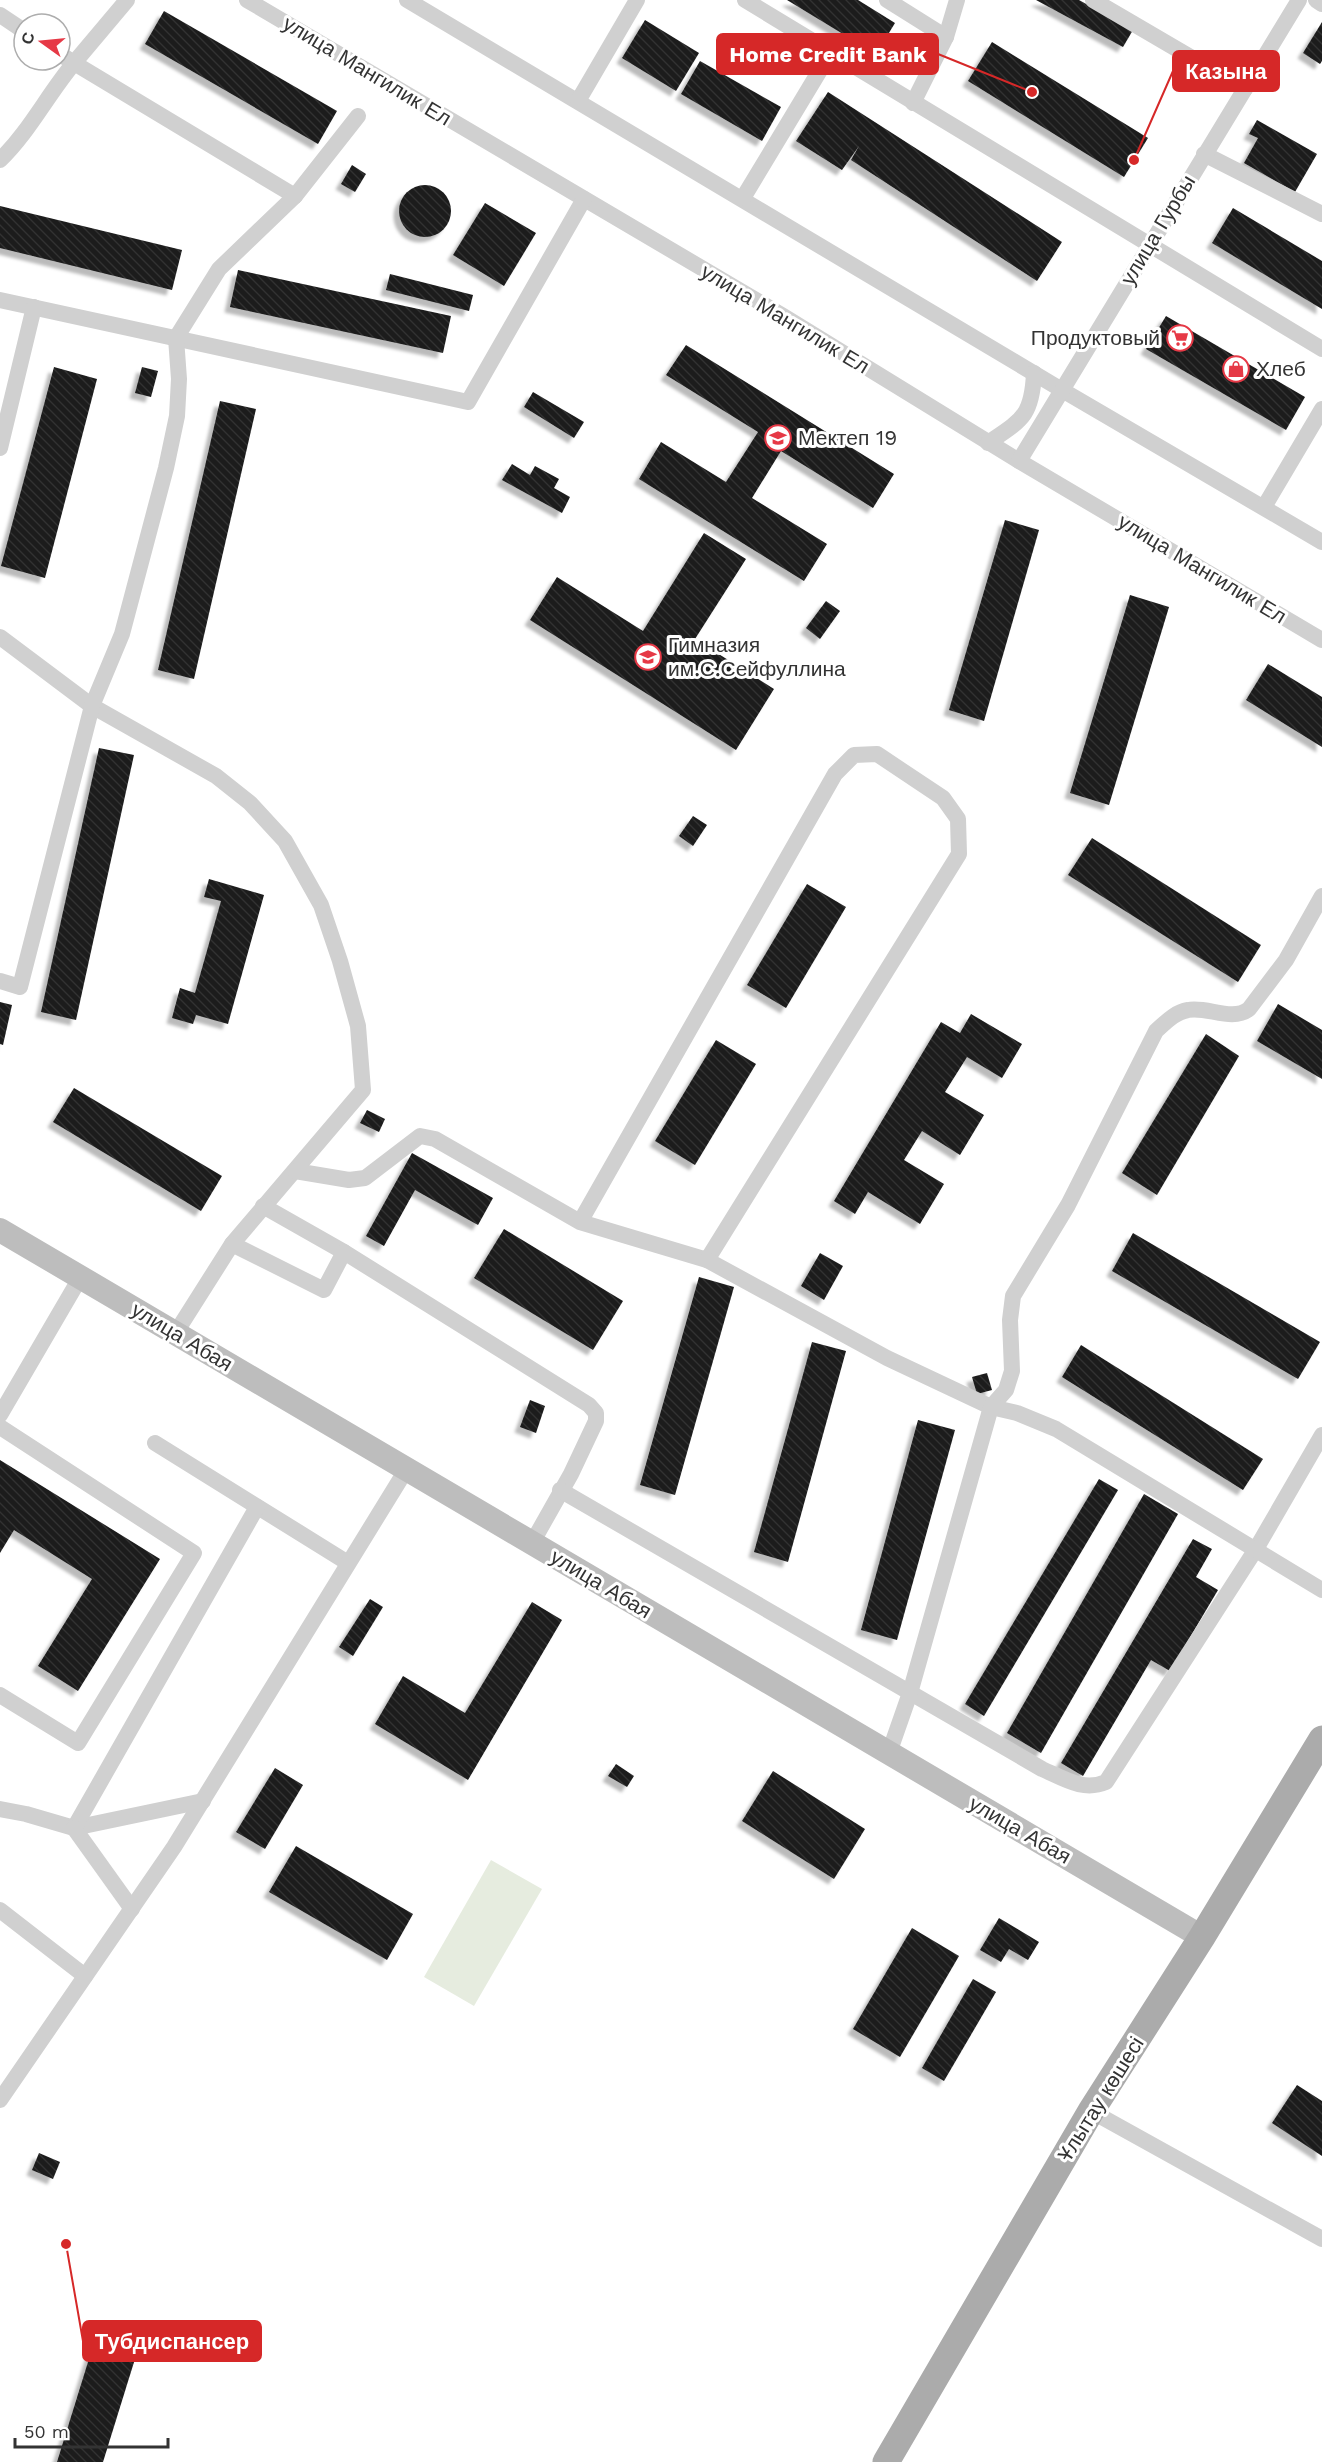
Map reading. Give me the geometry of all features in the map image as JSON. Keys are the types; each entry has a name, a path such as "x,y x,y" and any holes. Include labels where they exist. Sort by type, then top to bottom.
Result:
{"main road":[{"name":"Ұлытау көшесі","path":"886,2462 1091,2111 1202,1937 1322,1739"}],"street":[{"path":"72,54 127,0"},
{"name":"улица Мангилик Ел","path":"247,0 783,316 988,443 1322,640"},
{"path":"407,0 1322,542"},
{"path":"578,101 637,0"},
{"path":"745,0 1322,349"},
{"path":"886,0 946,37"},
{"path":"913,103 946,37 957,0"},
{"path":"1094,0 1245,89"},
{"name":"улица Гурбы","path":"1019,461 1150,246 1203,154 1299,0"},
{"path":"1316,0 1322,4"},
{"path":"743,198 831,52"},
{"path":"72,62 295,196"},
{"path":"0,160 13,148 58,82 62,72"},
{"path":"0,981 20,987 92,706 122,634 166,468 177,416 179,379 176,338 219,269 295,196 358,116"},
{"path":"1203,154 1322,214"},
{"path":"0,300 468,402 584,199"},
{"path":"0,448 34,307"},
{"path":"988,443 1021,420 1025,414 1033,392 1034,373"},
{"path":"1264,507 1322,409"},
{"path":"0,637 92,706 216,776 250,803 285,841 321,905 358,1026 363,1090 232,1244 175,1334"},
{"path":"580,1222 836,774 854,755 877,754 943,798 958,819 959,855 707,1260"},
{"path":"889,1753 910,1693 991,1407 1006,1390 1012,1371 1010,1320 1013,1296 1068,1205 1156,1031 1168,1019 1188,1010 1241,1014 1249,1010 1286,960 1322,896"},
{"path":"295,1171 349,1180 365,1178 420,1136 435,1139 580,1222 707,1260 887,1358 991,1407 1017,1413 1056,1429 1322,1590"},
{"path":"263,1206 344,1252 589,1405 596,1413 596,1421 571,1474 532,1543"},
{"name":"улица Абая","path":"0,1230 1202,1937"},
{"path":"232,1244 324,1290 344,1252"},
{"path":"0,1415 80,1278"},
{"path":"0,1427 194,1553 78,1743 0,1695"},
{"path":"560,1490 1042,1769 1083,1786 1096,1786 1106,1782 1256,1550 1322,1435"},
{"path":"155,1443 348,1563"},
{"path":"0,2100 132,1909 203,1800 406,1470"},
{"path":"74,1828 257,1507"},
{"path":"0,1809 74,1828 203,1800"},
{"path":"74,1828 132,1909"},
{"path":"0,1910 85,1976"},
{"path":"1091,2111 1322,2240"}],"shaded area":[{"path":"491,1860 542,1889 474,2006 424,1977"}],"building":[{"path":"787,0 858,0 895,23 876,54"},
{"path":"1036,0 1079,0 1133,30 1123,47"},
{"path":"164,11 337,111 318,144 145,44"},
{"path":"645,20 699,53 676,91 622,58"},
{"path":"1322,22 1322,61 1320,64 1303,53"},
{"path":"992,42 1148,138 1124,177 968,81"},
{"path":"700,61 781,107 762,141 681,94"},
{"path":"828,92 1062,242 1037,281 851,160 859,146 842,170 796,141"},
{"path":"1257,120 1317,154 1295,192 1244,163 1258,138 1249,134"},
{"path":"352,165 366,174 355,192 341,184"},
{"path":"420,185 430,185 444,192 451,211 444,230 430,237 420,237 410,233 403,226 399,216 399,206 403,196 410,189"},
{"path":"485,203 536,233 504,286 453,255"},
{"path":"0,206 182,250 172,290 0,248"},
{"path":"1233,208 1322,261 1322,309 1212,243"},
{"path":"238,270 451,316 443,353 230,307"},
{"path":"390,274 473,295 469,311 386,290"},
{"path":"1166,316 1305,397 1286,430 1146,349"},
{"path":"686,345 894,474 873,508 781,451 752,498 827,544 804,581 639,479 661,442 726,482 758,432 666,375"},
{"path":"54,367 97,379 45,578 1,566"},
{"path":"142,367 158,371 151,397 135,393"},
{"path":"533,392 584,422 574,438 524,407"},
{"path":"220,401 256,409 194,679 158,670"},
{"path":"512,464 530,475 535,466 559,479 554,488 570,497 562,513 502,480"},
{"path":"1005,520 1039,530 984,721 949,710"},
{"path":"704,533 746,559 695,639 774,689 736,750 530,620 557,577 643,631"},
{"path":"1130,595 1169,607 1109,805 1070,793"},
{"path":"826,601 840,611 820,639 806,628"},
{"path":"1268,664 1322,697 1322,747 1246,700"},
{"path":"99,748 134,755 76,1020 41,1012"},
{"path":"693,816 707,825 693,846 679,836"},
{"path":"1092,838 1261,945 1238,982 1068,875"},
{"path":"209,879 264,895 228,1024 196,1015 193,1024 172,1018 180,988 195,993 221,901 204,897"},
{"path":"807,884 846,907 786,1008 747,985"},
{"path":"0,1002 12,1005 3,1045 0,1044"},
{"path":"1278,1004 1322,1030 1322,1079 1257,1041"},
{"path":"971,1014 1022,1044 1002,1078 967,1057 945,1092 984,1115 960,1155 922,1131 904,1160 944,1184 920,1224 868,1192 855,1214 834,1201 941,1022 960,1033"},
{"path":"1206,1034 1239,1056 1157,1195 1122,1173"},
{"path":"716,1040 756,1064 695,1165 655,1141"},
{"path":"74,1088 222,1176 201,1211 53,1122"},
{"path":"367,1110 385,1119 379,1132 360,1123"},
{"path":"412,1153 493,1198 478,1225 415,1190 384,1246 366,1236"},
{"path":"504,1229 623,1301 593,1350 474,1278"},
{"path":"1133,1233 1320,1342 1298,1379 1112,1271"},
{"path":"820,1253 843,1266 824,1300 801,1286"},
{"path":"699,1277 734,1287 675,1495 640,1485"},
{"path":"812,1342 846,1351 788,1562 754,1552"},
{"path":"1081,1345 1263,1459 1243,1490 1062,1377"},
{"path":"987,1373 992,1390 977,1394 972,1377"},
{"path":"530,1400 545,1406 536,1433 520,1427"},
{"path":"918,1420 955,1430 897,1640 861,1630"},
{"path":"0,1460 160,1559 78,1691 38,1666 92,1579 14,1530 0,1553"},
{"path":"1099,1479 1118,1490 984,1716 965,1704"},
{"path":"1144,1494 1178,1514 1041,1753 1007,1733"},
{"path":"1193,1539 1212,1549 1196,1577 1218,1590 1170,1671 1151,1660 1083,1776 1061,1763"},
{"path":"370,1599 383,1607 353,1656 339,1647"},
{"path":"532,1602 562,1620 468,1780 375,1724 403,1676 465,1713"},
{"path":"616,1764 634,1776 627,1787 608,1776"},
{"path":"275,1768 303,1785 265,1849 236,1832"},
{"path":"773,1771 865,1829 834,1879 742,1821"},
{"path":"296,1846 413,1914 387,1960 269,1892"},
{"path":"999,1918 1039,1942 1028,1960 1009,1949 1001,1962 980,1950"},
{"path":"912,1928 959,1956 900,2057 853,2029"},
{"path":"973,1979 996,1992 944,2081 922,2068"},
{"path":"1297,2085 1322,2101 1322,2156 1272,2123"},
{"path":"39,2153 60,2162 53,2179 32,2170"},
{"path":"97,2333 139,2346 103,2462 57,2462"}],"place":[{"name":"Home Credit Bank","path":"1032,92"},
{"name":"Казына","path":"1134,160"},
{"name":"Продуктовый","path":"1180,338"},
{"name":"Хлеб","path":"1236,369"},
{"name":"Мектеп 19","path":"778,438"},
{"name":"Гимназия им.С.Сейфуллина","path":"648,657"},
{"name":"Тубдиспансер","path":"66,2244"}]}
